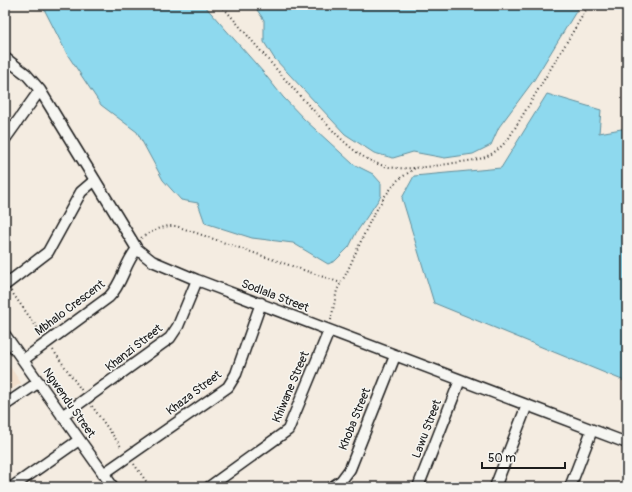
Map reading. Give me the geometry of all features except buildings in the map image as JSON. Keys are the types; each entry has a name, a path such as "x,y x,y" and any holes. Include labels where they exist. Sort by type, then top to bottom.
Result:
{"street":[{"name":"Sodlala Street","path":"5,58 26,74 40,90 137,249 152,261 329,331 627,443"},
{"path":"5,139 40,90"},
{"path":"6,285 48,252 81,192 95,180"},
{"name":"Mbhalo Crescent","path":"23,360 116,290 130,257 137,249"},
{"name":"Khanzi Street","path":"62,416 88,399 170,338 178,326 197,280"},
{"name":"Khaza Street","path":"103,474 228,387 236,374 261,303"},
{"name":"Khiwane Street","path":"209,487 288,430 329,331"},
{"name":"Ngwendu Street","path":"5,335 113,487"},
{"name":"Khoba Street","path":"332,487 341,481 350,469 395,356"},
{"name":"Lawu Street","path":"418,487 460,380"},
{"path":"5,406 39,382"},
{"path":"494,487 527,406"},
{"path":"570,487 592,430"},
{"path":"12,487 79,440"}],"path":[{"path":"221,5 293,90 352,148 367,159 379,165 392,168 416,167 485,158 498,151 510,138 589,5"},
{"path":"329,331 337,290 371,220 385,196 398,180 416,167"},
{"path":"137,249 139,239 158,228 168,225 176,226 341,283"},
{"path":"6,285 150,487"}],"shaded area":[{"path":"5,359 21,383 5,394"}],"water":[{"path":"42,5 204,5 283,97 304,119 353,164 373,174 381,183 381,196 356,233 349,247 335,261 328,264 293,243 252,238 205,223 198,203 181,200 163,180 137,132 101,105 67,54"},
{"path":"244,5 580,5 534,80 499,127 491,145 473,154 445,158 413,152 393,158 374,153 345,134 274,58 264,42 264,20 255,7"},
{"path":"547,94 601,110 599,133 627,128 627,382 434,303 402,198 414,176 501,168"}]}
